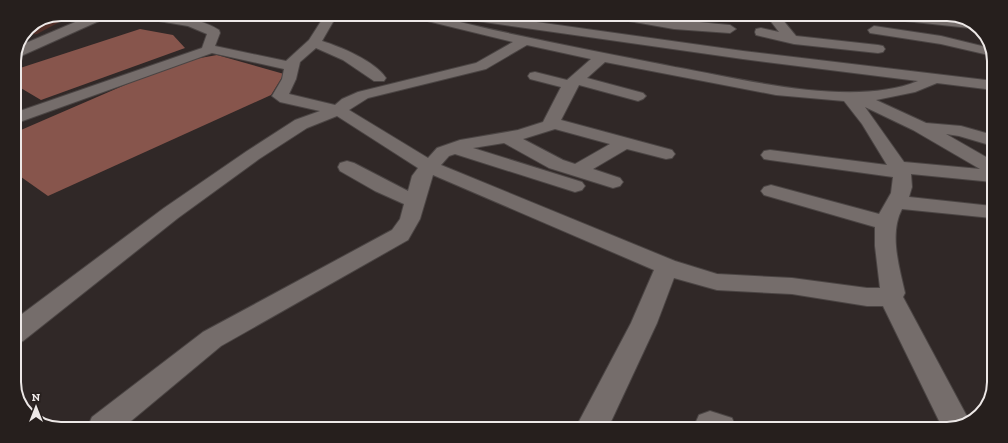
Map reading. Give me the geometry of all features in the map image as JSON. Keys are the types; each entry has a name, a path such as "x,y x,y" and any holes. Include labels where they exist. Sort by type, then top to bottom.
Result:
{"street":[{"path":"23,51 89,21"},
{"path":"188,21 214,33 208,47 211,49"},
{"path":"327,21 314,43 296,57 289,79 280,96 286,99 338,110 428,167 667,267 703,279 717,282 792,286 867,297 890,296"},
{"path":"440,21 602,57 774,89 820,95 852,96 908,89 918,87 934,79"},
{"path":"567,21 606,23 669,43 816,64 987,85"},
{"path":"778,21 792,39 816,64"},
{"path":"780,21 793,25"},
{"path":"935,21 963,25"},
{"path":"669,43 675,22 730,29"},
{"path":"761,32 792,39 875,33"},
{"path":"875,33 883,72"},
{"path":"860,34 875,33 941,40 985,50"},
{"path":"21,329 171,213 242,162 301,124 338,110 348,102 363,95 481,66 525,41"},
{"path":"314,43 340,52 379,78"},
{"path":"21,117 211,49 292,66"},
{"path":"108,422 212,339 400,235 410,219 422,176 428,167 443,152 543,128 552,123 573,82 602,57"},
{"path":"534,76 573,82 638,96"},
{"path":"852,96 919,126 987,166"},
{"path":"852,96 900,170 904,180 897,202 886,223 887,257 893,293 890,296"},
{"path":"552,123 666,154"},
{"path":"919,126 961,132 987,139"},
{"path":"506,137 576,179"},
{"path":"576,179 626,142"},
{"path":"455,148 576,179 613,182"},
{"path":"770,155 900,170 987,176"},
{"path":"347,167 382,187 415,202"},
{"path":"771,191 886,223"},
{"path":"897,202 987,211"},
{"path":"596,422 644,324 667,267"},
{"path":"890,296 955,421"}],"shaded area":[{"path":"61,21 37,34 32,34 46,24"},
{"path":"140,29 173,35 185,48 41,100 21,88 21,68"},
{"path":"217,55 284,74 271,95 48,196 21,177 21,130 178,62"}]}
